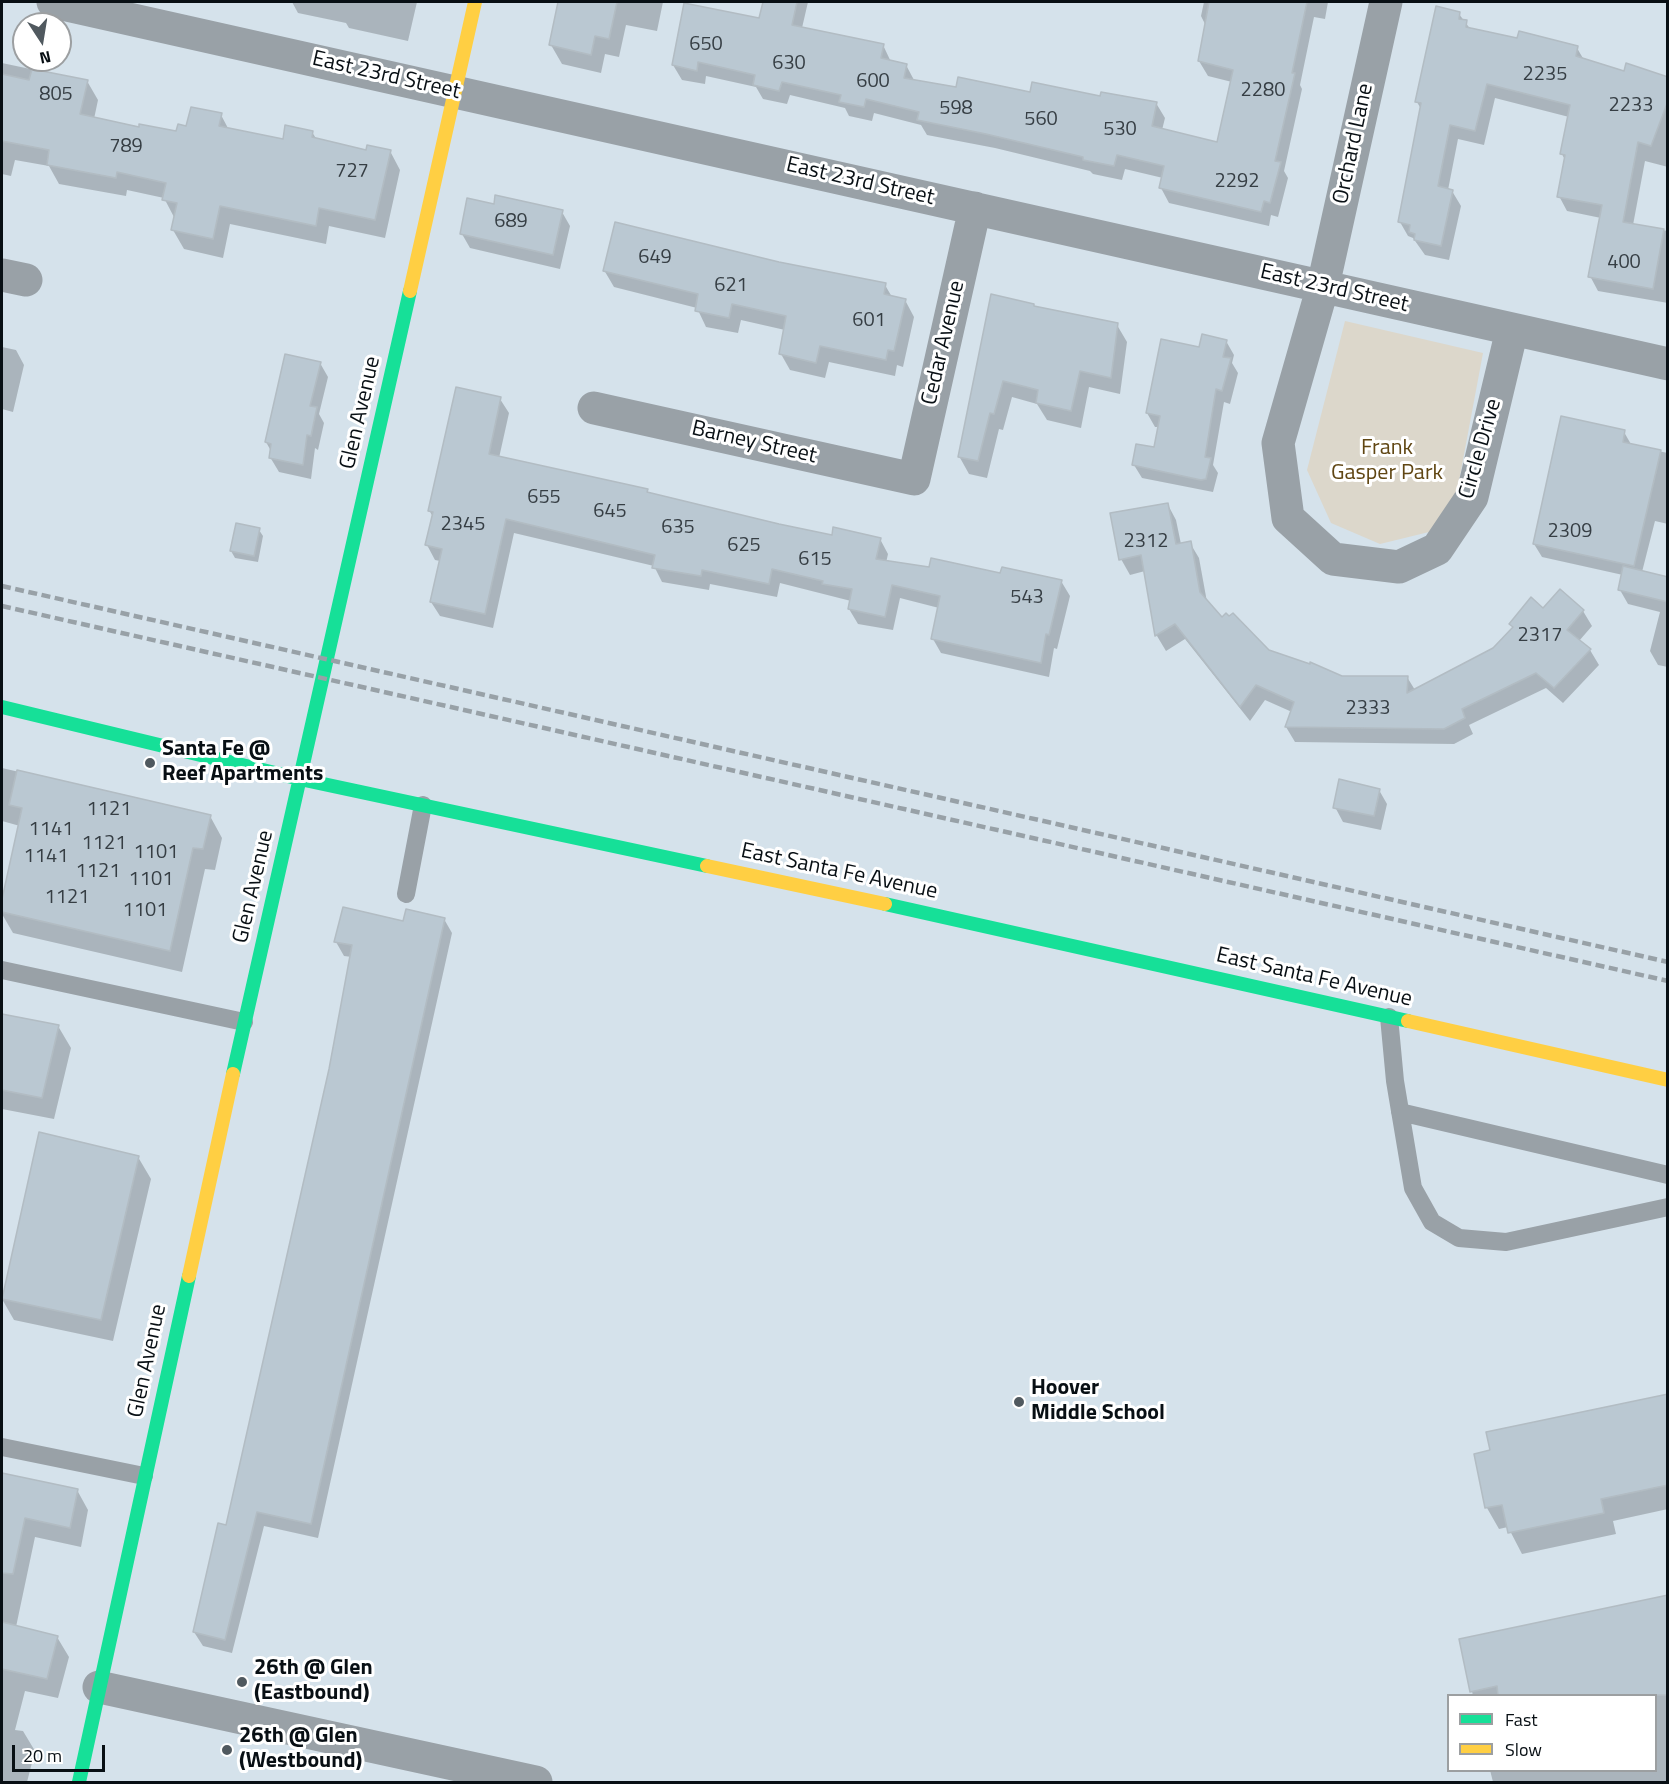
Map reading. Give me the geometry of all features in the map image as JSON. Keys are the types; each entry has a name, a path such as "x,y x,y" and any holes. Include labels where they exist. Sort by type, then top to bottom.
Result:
{"street":[{"name":"East 23rd Street","path":"53,2 1668,364"},
{"name":"Glen Avenue","path":"79,1782 244,1022 475,2"},
{"name":"Orchard Lane","path":"1323,286 1386,2"},
{"name":"Cedar Avenue","path":"914,478 975,208"},
{"name":"Circle Drive","path":"1323,286 1278,443 1288,518 1333,559 1399,567 1437,549 1472,496 1512,330"},
{"name":"Barney Street","path":"594,408 914,478"},
{"name":"East Santa Fe Avenue","path":"2,707 300,779 881,903 1668,1080"},
{"path":"99,1687 482,1777 536,1782"}],"lane":[{"path":"406,894 423,805"},
{"path":"2,970 244,1022"},
{"path":"1389,1017 1400,1112 1413,1188 1432,1222 1459,1238 1506,1242 1668,1207"},
{"path":"1400,1112 1668,1175"},
{"path":"2,1447 144,1476"}],"green space":[{"name":"Frank Gasper Park","path":"1345,321 1483,353 1456,497 1429,532 1380,544 1331,523 1307,470"}],"building":[{"path":"558,2 617,2 609,39 595,36 591,55 549,45"},
{"path":"763,2 797,2 792,25 884,44 881,58 907,64 904,78 956,87 958,77 1030,92 1032,82 1100,96 1101,92 1157,102 1152,126 1217,142 1233,70 1198,61 1209,2 1307,2 1292,73 1295,73 1275,161 1281,162 1270,203 1264,201 1261,212 1159,188 1164,166 1117,155 1114,166 1083,160 1083,157 917,120 919,112 866,99 864,107 839,102 841,95 782,82 779,91 753,85 755,75 698,62 697,71 672,65 684,3 759,18"},
{"path":"1436,6 1460,12 1459,19 1467,20 1466,27 1517,38 1519,31 1578,46 1576,56 1624,71 1626,63 1668,77 1668,101 1651,146 1638,142 1623,222 1664,229 1653,289 1588,277 1602,205 1557,197 1565,155 1560,154 1570,105 1487,84 1475,131 1450,125 1438,186 1453,190 1441,246 1414,240 1415,234 1409,232 1410,225 1398,222 1421,103 1415,102"},
{"path":"31,72 47,72 88,80 80,114 139,127 139,124 176,131 178,124 186,126 191,107 222,113 219,126 283,139 285,125 313,131 312,137 366,150 367,145 391,150 375,220 319,208 316,226 220,206 213,239 171,230 177,203 162,200 166,183 117,172 116,178 47,165 49,150 2,141 2,74 29,80"},
{"path":"495,195 563,210 553,255 460,234 467,198 494,204"},
{"path":"615,222 779,262 886,283 884,294 906,299 894,351 888,350 886,360 820,346 816,363 779,354 786,316 732,304 729,318 695,311 698,294 603,271"},
{"path":"991,294 1034,304 1034,306 1118,323 1111,378 1080,371 1071,411 1036,403 1038,390 1003,381 994,414 990,413 978,461 958,457"},
{"path":"1202,334 1227,340 1223,357 1231,358 1222,391 1216,389 1205,457 1211,458 1206,479 1201,480 1132,465 1136,444 1154,447 1160,416 1146,413 1161,339 1199,347"},
{"path":"285,354 321,362 310,406 317,407 311,436 307,435 303,465 269,458 271,444 265,442"},
{"path":"456,387 501,397 489,454 648,489 647,492 779,524 832,535 833,527 881,538 876,559 929,567 931,558 1000,573 1002,567 1062,580 1049,635 1046,634 1041,663 931,639 940,596 892,585 885,617 848,609 852,589 822,584 823,581 772,569 769,584 702,570 701,576 652,568 655,555 506,519 485,614 430,602 442,549 425,545 433,512 428,511"},
{"path":"1561,416 1625,430 1623,442 1661,450 1634,566 1533,544"},
{"path":"1168,503 1176,544 1191,541 1200,592 1222,617 1226,613 1229,616 1233,613 1269,650 1310,664 1310,662 1342,676 1408,676 1407,693 1493,648 1513,627 1509,624 1531,597 1543,608 1560,589 1584,610 1567,630 1591,649 1554,688 1536,673 1462,709 1465,718 1444,729 1285,727 1294,702 1256,685 1240,707 1175,624 1155,636 1141,555 1119,560 1110,513"},
{"path":"236,523 260,528 254,556 230,551"},
{"path":"1623,566 1668,577 1668,602 1618,590"},
{"path":"17,770 211,815 203,849 193,848 170,951 2,912 2,899 22,808 9,805"},
{"path":"1339,779 1380,789 1374,816 1333,808"},
{"path":"343,907 403,921 406,909 445,918 311,1524 257,1512 225,1640 193,1632 218,1523 226,1525 329,1069 352,945 334,942"},
{"path":"2,1014 59,1025 42,1098 2,1090"},
{"path":"39,1132 139,1156 101,1320 2,1299"},
{"path":"1668,1394 1668,1485 1601,1499 1604,1513 1508,1533 1502,1505 1485,1508 1474,1454 1490,1450 1486,1432"},
{"path":"2,1473 78,1489 70,1528 25,1518 13,1574 2,1573"},
{"path":"1668,1595 1668,1695 1498,1694 1497,1686 1470,1692 1459,1639"},
{"path":"2,1622 58,1636 47,1679 2,1669"}],"railway":[{"path":"2,586 1668,962"},
{"path":"2,606 1668,981"}],"traffic: fast":[{"path":"233,1074 410,291"},
{"path":"2,707 300,779 707,866"},
{"path":"885,904 1408,1021"},
{"path":"79,1782 189,1276"}],"traffic: slow":[{"path":"410,291 475,2"},
{"path":"707,866 885,904"},
{"path":"1408,1021 1668,1080"},
{"path":"189,1276 233,1074"}],"place":[{"name":"Santa Fe @ Reef Apartments","path":"150,763"},
{"name":"Hoover Middle School","path":"1019,1402"},
{"name":"26th @ Glen (Eastbound)","path":"242,1682"},
{"name":"26th @ Glen (Westbound)","path":"227,1750"}]}
